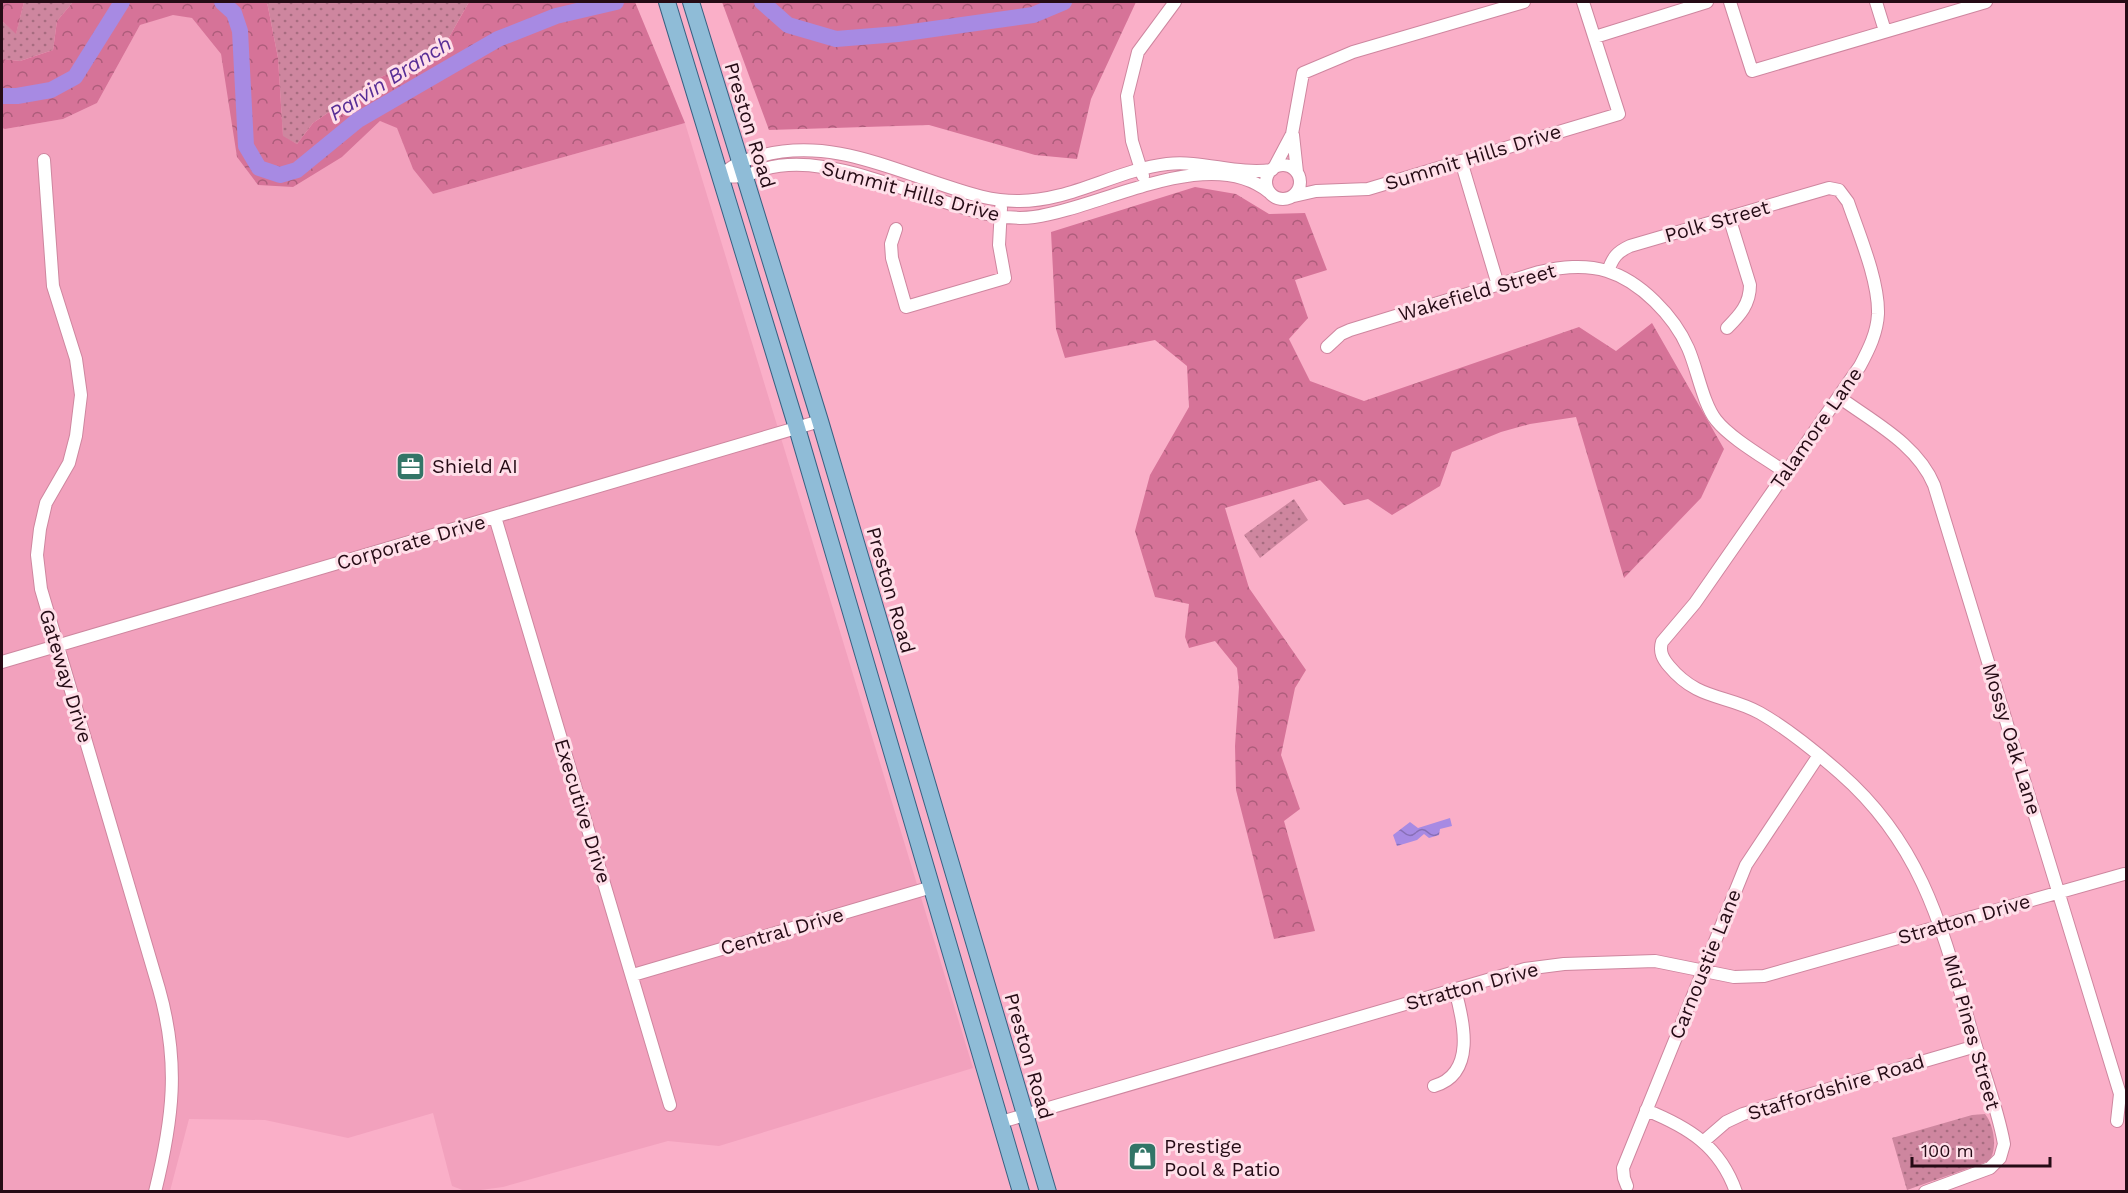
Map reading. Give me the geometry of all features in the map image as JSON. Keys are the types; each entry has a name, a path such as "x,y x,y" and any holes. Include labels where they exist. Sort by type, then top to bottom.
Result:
{"main road":[{"name":"Preston Road","path":"693,7 820,421 1047,1191"},
{"path":"669,9 797,428 1021,1191"},
{"path":"885,728 908,721"},
{"path":"932,886 943,885 959,894"}],"street":[{"path":"1146,186 1132,141 1127,96 1138,52 1175,2"},
{"path":"1292,134 1300,186 1294,196 1280,199 1269,192 1266,181 1292,134 1303,73 1353,52 1524,2"},
{"path":"1583,2 1595,37 1707,2"},
{"path":"1730,2 1752,71 1986,2"},
{"path":"1876,2 1886,31"},
{"name":"Summit Hills Drive","path":"1294,196 1326,190 1368,189 1619,114 1595,37"},
{"name":"Summit Hills Drive","path":"720,176 793,149 828,151 988,199 1023,201 1048,198 1141,170 1177,163 1247,172 1273,169"},
{"name":"Gateway Drive","path":"44,160 53,286 76,359 81,395 76,436 69,463 46,502 40,529 37,555 40,589 168,1024 172,1066 172,1105 168,1135 155,1191"},
{"path":"1461,161 1498,285"},
{"path":"1273,169 1286,165 1326,190"},
{"name":"Summit Hills Drive","path":"741,169 821,166 847,171 979,213 999,216 1022,217 1061,212 1183,176 1218,174 1252,181 1269,192"},
{"name":"Polk Street","path":"1608,271 1612,258 1630,246 1829,188 1839,190"},
{"name":"Talamore Lane","path":"1662,642 1695,603 1839,397 1869,348 1878,314 1873,280 1848,202 1839,190"},
{"path":"896,229 891,244 892,258 906,307 1005,278 999,245 1001,201"},
{"path":"1727,328 1740,315 1750,294 1729,217"},
{"name":"Wakefield Street","path":"1328,347 1341,334 1350,330 1560,267 1586,267 1608,271 1651,298 1675,324 1688,348 1714,419 1785,472"},
{"name":"Mossy Oak Lane","path":"1839,397 1909,448 1928,470 2060,892 2120,1094 2117,1121"},
{"name":"Corporate Drive","path":"2,662 820,421"},
{"name":"Executive Drive","path":"495,517 670,1105"},
{"name":"Mid Pines Street","path":"1662,642 1660,650 1663,657 1688,685 1702,693 1762,714 1819,755 1862,794 1900,841 1923,883 1940,925 2003,1139 2000,1158 1990,1168 1925,1191"},
{"name":"Carnoustie Lane","path":"1627,1186 1623,1168 1750,856 1819,755"},
{"name":"Stratton Drive","path":"1001,1122 1525,969 1551,965 1655,961 1734,977 1764,976 2124,874"},
{"name":"Central Drive","path":"633,975 932,886"},
{"path":"1434,1086 1449,1080 1456,1073 1460,1059 1463,1025 1455,990"},
{"name":"Staffordshire Road","path":"1704,1141 1726,1122 1743,1114 1976,1046"},
{"path":"1646,1110 1677,1123 1704,1141 1724,1166 1736,1191"}],"shaded area":[{"path":"24,2 73,2 57,21 53,50 20,61 2,59 2,21 16,33"},
{"path":"267,2 469,2 443,48 379,78 313,123 297,144 283,137 278,58"},
{"path":"173,14 192,18 221,54 228,91 342,157 380,121 397,127 413,169 433,194 685,123 973,1068 719,1146 668,1141 503,1187 473,1191 465,1191 452,1186 433,1113 348,1138 265,1120 189,1119 170,1191 2,1191 2,128 63,119 97,103 140,25"},
{"path":"1294,499 1308,520 1260,558 1244,535"},
{"path":"1985,1114 1991,1124 1994,1137 1992,1156 1989,1161 1907,1190 1892,1138 1972,1115"}],"green space":[{"path":"2,2 24,2 16,34 2,21"},
{"path":"73,2 267,2 278,58 283,136 297,144 313,123 379,78 443,48 469,2 635,2 685,123 433,194 413,169 397,128 380,121 342,157 293,187 258,185 237,157 221,54 192,18 173,15 140,25 97,103 63,119 2,128 2,59 20,61 53,50 57,21"},
{"path":"722,2 1136,2 1091,99 1077,159 1035,155 929,125 769,130"},
{"path":"1195,187 1236,194 1269,214 1305,213 1327,270 1295,280 1308,318 1289,339 1310,381 1364,401 1579,327 1616,351 1652,323 1724,449 1701,498 1624,578 1576,417 1530,424 1501,432 1452,452 1440,486 1392,515 1368,499 1344,505 1320,480 1225,508 1249,588 1306,670 1295,688 1281,755 1300,809 1284,821 1315,931 1274,939 1236,790 1235,746 1239,687 1237,668 1215,641 1189,648 1185,637 1189,604 1155,597 1135,531 1150,475 1189,407 1187,366 1155,340 1065,358 1056,329 1051,232"}],"water":[{"path":"1450,818 1452,826 1440,829 1439,835 1429,838 1424,834 1417,840 1397,846 1393,835 1410,822 1418,828"}],"waterway":[{"name":"Parvin Branch","path":"2,96 17,96 51,90 75,77 122,2"},
{"name":"Parvin Branch","path":"222,2 234,13 240,31 246,146 259,168 280,175 297,170 358,120 498,39 556,16 616,2"},
{"name":"Parvin Branch","path":"762,2 788,25 836,39 898,34 1033,15 1064,2"}],"place":[{"name":"Shield AI","path":"411,466"},
{"name":"Prestige Pool & Patio","path":"1143,1157"}]}
